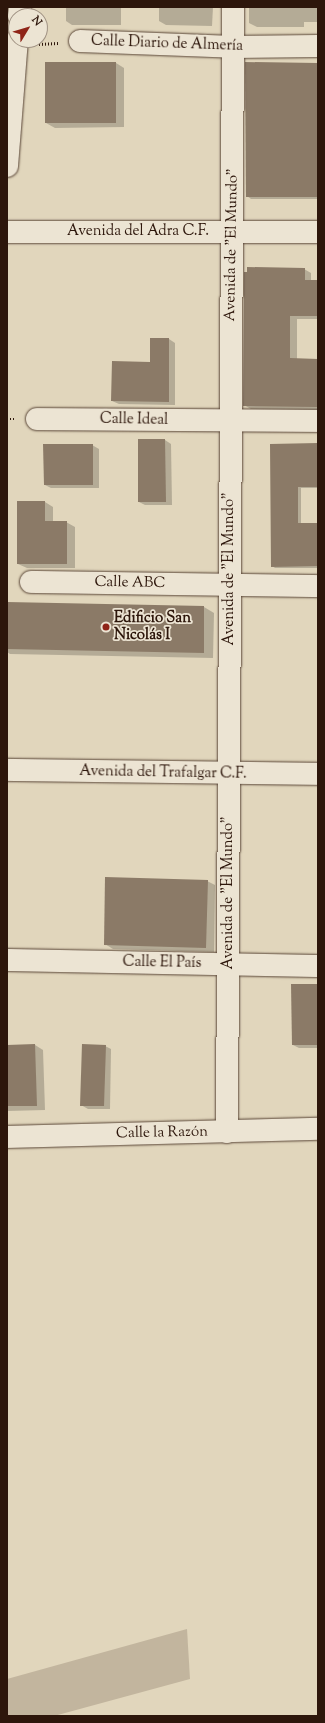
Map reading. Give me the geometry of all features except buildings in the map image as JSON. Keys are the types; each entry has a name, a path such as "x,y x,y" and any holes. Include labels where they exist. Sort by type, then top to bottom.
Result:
{"street":[{"name":"Avenida de \"El Mundo\"","path":"227,1132 233,7"},
{"name":"Calle Diario de Almería","path":"80,41 233,47 318,46"},
{"path":"7,166 17,48"},
{"name":"Avenida del Adra C.F.","path":"7,232 318,232"},
{"name":"Calle Ideal","path":"37,419 230,422 250,419 318,421"},
{"name":"Calle ABC","path":"31,582 318,586"},
{"name":"Avenida del Trafalgar C.F.","path":"7,770 318,774"},
{"name":"Calle El País","path":"7,960 318,966"},
{"name":"Calle la Razón","path":"7,1137 318,1129"}],"path":[{"name":"Calle Diario de Almería","path":"48,42 80,41"}],"shaded area":[{"path":"187,1629 190,1679 54,1716 7,1716 7,1679"}],"place":[{"name":"Edificio San Nicolás I","path":"106,627"}]}
